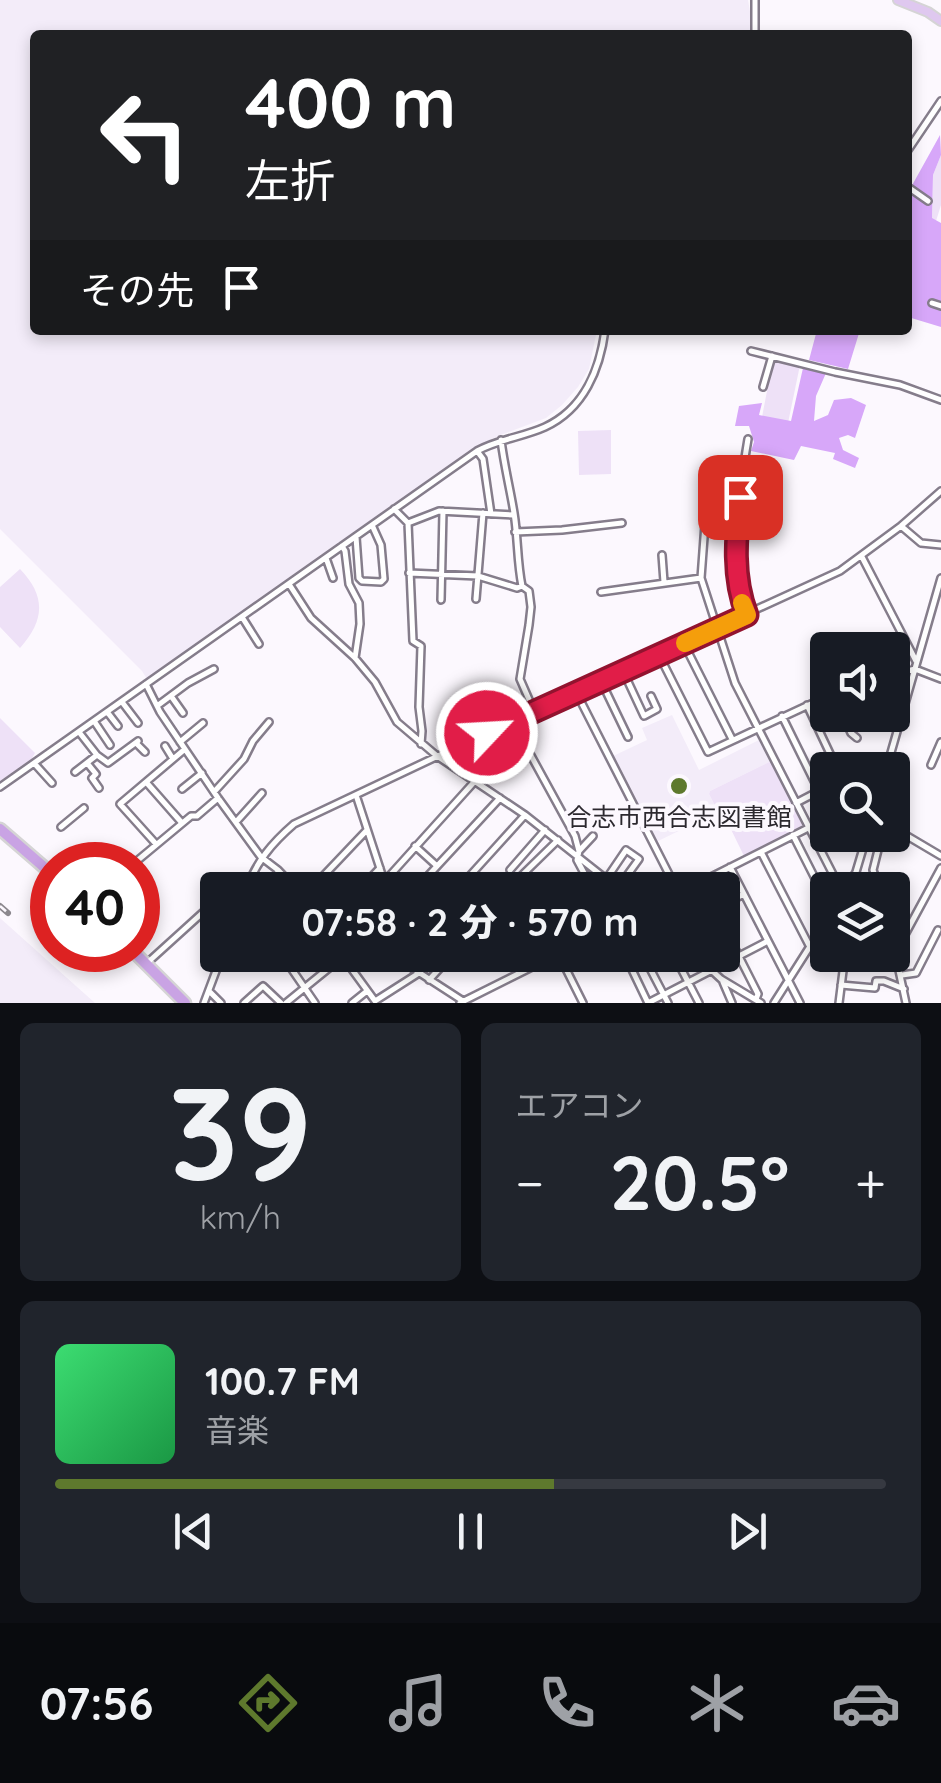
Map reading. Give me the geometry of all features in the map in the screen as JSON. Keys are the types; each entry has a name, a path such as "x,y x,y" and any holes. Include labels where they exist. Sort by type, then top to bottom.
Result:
{"highway":[{"path":"0,829 30,855"},
{"path":"154,972 185,1003"}],"main road":[{"path":"898,0 941,21"}],"street":[{"path":"755,30 756,0"},
{"path":"912,144 941,101"},
{"path":"912,191 928,201"},
{"path":"932,303 941,306"},
{"path":"0,787 477,450 546,426 578,401 594,377 604,335"},
{"path":"751,351 900,385 941,400"},
{"path":"764,387 772,356"},
{"path":"747,615 739,594 736,542 748,439"},
{"path":"502,440 522,586"},
{"path":"476,599 487,514 482,459 477,450"},
{"path":"254,872 261,857 294,824 840,571 941,491"},
{"path":"740,497 715,496 705,524 701,578 735,683 833,872"},
{"path":"394,509 408,522 412,641 421,646 421,744"},
{"path":"408,522 442,511 514,515"},
{"path":"441,600 442,511"},
{"path":"515,532 622,523"},
{"path":"356,537 359,578 362,582 380,582 384,578 381,545 372,525"},
{"path":"901,526 921,543 941,545"},
{"path":"342,546 349,584 359,603 355,658"},
{"path":"662,555 664,582"},
{"path":"862,557 916,666 941,680"},
{"path":"326,558 333,578"},
{"path":"409,573 478,576 529,590 531,607 520,679 534,711"},
{"path":"602,592 701,578"},
{"path":"891,752 941,578"},
{"path":"288,584 311,618 375,682 397,722 437,756 525,814 600,872"},
{"path":"242,617 259,644"},
{"path":"684,644 732,740"},
{"path":"659,655 708,752 810,704"},
{"path":"910,668 916,666"},
{"path":"158,706 214,669"},
{"path":"623,671 644,716 658,709 651,696"},
{"path":"601,681 628,738"},
{"path":"146,684 216,795 261,857 278,870"},
{"path":"576,692 668,872"},
{"path":"172,696 183,713"},
{"path":"122,702 138,724"},
{"path":"807,705 829,752"},
{"path":"107,712 118,726"},
{"path":"782,716 810,774"},
{"path":"94,721 110,744"},
{"path":"512,721 571,820 577,860 583,872"},
{"path":"158,842 190,816 197,816 269,722"},
{"path":"180,742 203,723"},
{"path":"78,732 108,763 137,742 145,752"},
{"path":"851,732 857,738"},
{"path":"931,765 941,742"},
{"path":"165,746 173,759"},
{"path":"154,842 120,804 185,750"},
{"path":"76,772 97,754"},
{"path":"34,763 52,783"},
{"path":"87,763 96,774 92,778 99,788"},
{"path":"182,789 202,773"},
{"path":"396,872 475,781"},
{"path":"146,782 182,823"},
{"path":"236,822 262,794"},
{"path":"356,795 381,872"},
{"path":"796,802 810,796"},
{"path":"432,872 500,798"},
{"path":"61,827 84,808"},
{"path":"473,872 525,814"},
{"path":"721,872 808,827"},
{"path":"327,872 368,830"},
{"path":"510,870 545,830"},
{"path":"794,834 812,872"},
{"path":"578,854 593,836"},
{"path":"910,838 938,854 941,843"},
{"path":"524,872 558,840"},
{"path":"415,846 437,866"},
{"path":"611,872 626,850 639,859 630,872"},
{"path":"761,852 810,947 774,1003"},
{"path":"730,867 800,1003"},
{"path":"376,872 380,868"},
{"path":"910,925 941,868"},
{"path":"740,896 744,894"},
{"path":"160,951 200,915"},
{"path":"902,975 916,973 938,930"},
{"path":"740,955 768,941"},
{"path":"721,980 758,1001 740,958"},
{"path":"204,1003 216,972"},
{"path":"293,972 315,1003"},
{"path":"244,1003 264,986 284,1003 324,972"},
{"path":"355,972 374,1001 419,973 463,1002 523,972"},
{"path":"429,980 436,972"},
{"path":"566,972 583,1003"},
{"path":"634,972 648,1003 708,972"},
{"path":"652,972 668,1003"},
{"path":"683,972 699,1003"},
{"path":"714,972 732,1003"},
{"path":"840,1003 843,972"},
{"path":"901,972 906,1003"},
{"path":"841,985 875,988 876,980 884,980 904,989"},
{"path":"209,991 221,1003"},
{"path":"352,1003 367,991"}],"shaded area":[{"path":"0,0 748,0 751,30 30,30 30,335 596,335 589,369 578,387 546,418 476,447 147,679 0,529"},
{"path":"940,135 941,155 933,175 932,218 941,223 941,327 912,318 912,185"},
{"path":"941,155 941,205 936,221 932,219 933,175"},
{"path":"816,335 858,335 848,369 809,360"},
{"path":"773,360 800,365 788,423 762,417"},
{"path":"803,368 826,373 816,396 814,421 828,415 834,400 851,398 866,405 855,438 839,438 843,450 859,458 855,468 833,459 835,453 801,446 794,460 751,451 754,442 749,426 735,426 739,406 762,403 759,415 791,421"},
{"path":"611,430 611,474 579,475 578,431"},
{"path":"20,569 34,589 39,608 34,628 20,648 0,627 0,587"},
{"path":"672,715 699,770 761,739 771,761 710,791 718,812 656,842 611,757 647,740 642,728"},
{"path":"0,718 35,753 0,781"},
{"path":"771,761 802,827 744,856 709,794"},
{"path":"0,918 30,945 30,972 60,972 95,1003 0,1003"}],"railway":[{"path":"0,906 8,913"}],"slow traffic":[{"path":"685,643 747,615 742,603"}],"place":[{"name":"合志市西合志図書館","path":"679,786"}],"route":[{"path":"487,733 747,615 739,594 736,542 740,497"}]}
